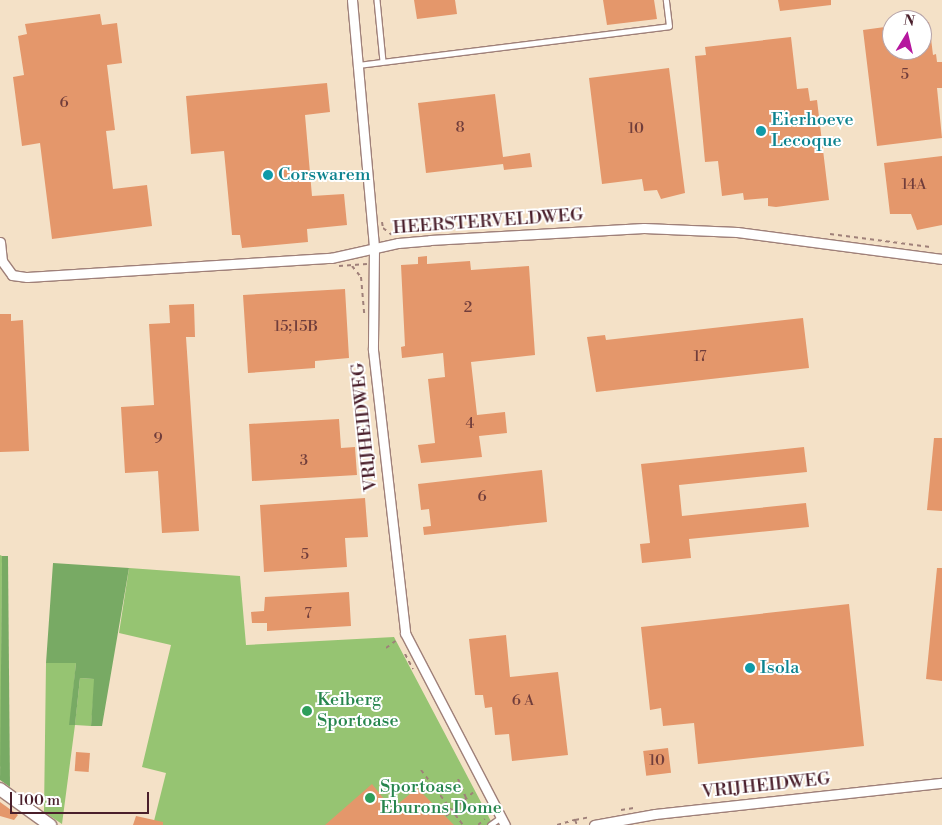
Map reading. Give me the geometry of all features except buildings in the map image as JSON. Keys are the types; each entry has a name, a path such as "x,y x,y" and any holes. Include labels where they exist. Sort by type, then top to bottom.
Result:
{"main road":[{"path":"0,790 50,825"}],"street":[{"name":"VRIJHEIDWEG","path":"352,0 374,248 373,350 405,633 503,821"},
{"name":"HEERSTERVELDWEG","path":"0,242 4,269 12,275 36,277 331,258 374,248 430,240 672,229 737,232 942,259"},
{"name":"VRIJHEIDWEG","path":"594,825 656,814 942,783"}],"lane":[{"path":"376,0 383,61"},
{"path":"358,65 669,26 666,0"},
{"path":"490,825 503,821"}],"path":[{"path":"346,266 374,264"},
{"path":"421,770 463,825"},
{"path":"458,779 466,798"},
{"path":"446,816 483,783"},
{"path":"557,825 576,820 577,825"}],"green space":[{"path":"0,555 2,556 1,767 0,766"},
{"path":"2,556 8,556 10,787 0,780"},
{"path":"53,563 129,568 102,726 91,726 94,679 80,678 75,725 69,725 76,663 46,663"},
{"name":"Keiberg Sportoase","path":"129,568 240,576 246,645 394,637 493,825 153,825 166,773 142,767 171,645 119,633"},
{"path":"46,663 76,663 70,725 75,724 80,678 95,679 91,726 75,725 62,824 44,812"}],"place":[{"name":"Eierhoeve Lecoque","path":"761,131"},
{"name":"Corswarem","path":"268,175"},
{"name":"Isola","path":"750,668"},
{"name":"Keiberg Sportoase","path":"307,711"},
{"name":"Sportoase Eburons Dome","path":"370,798"}]}
